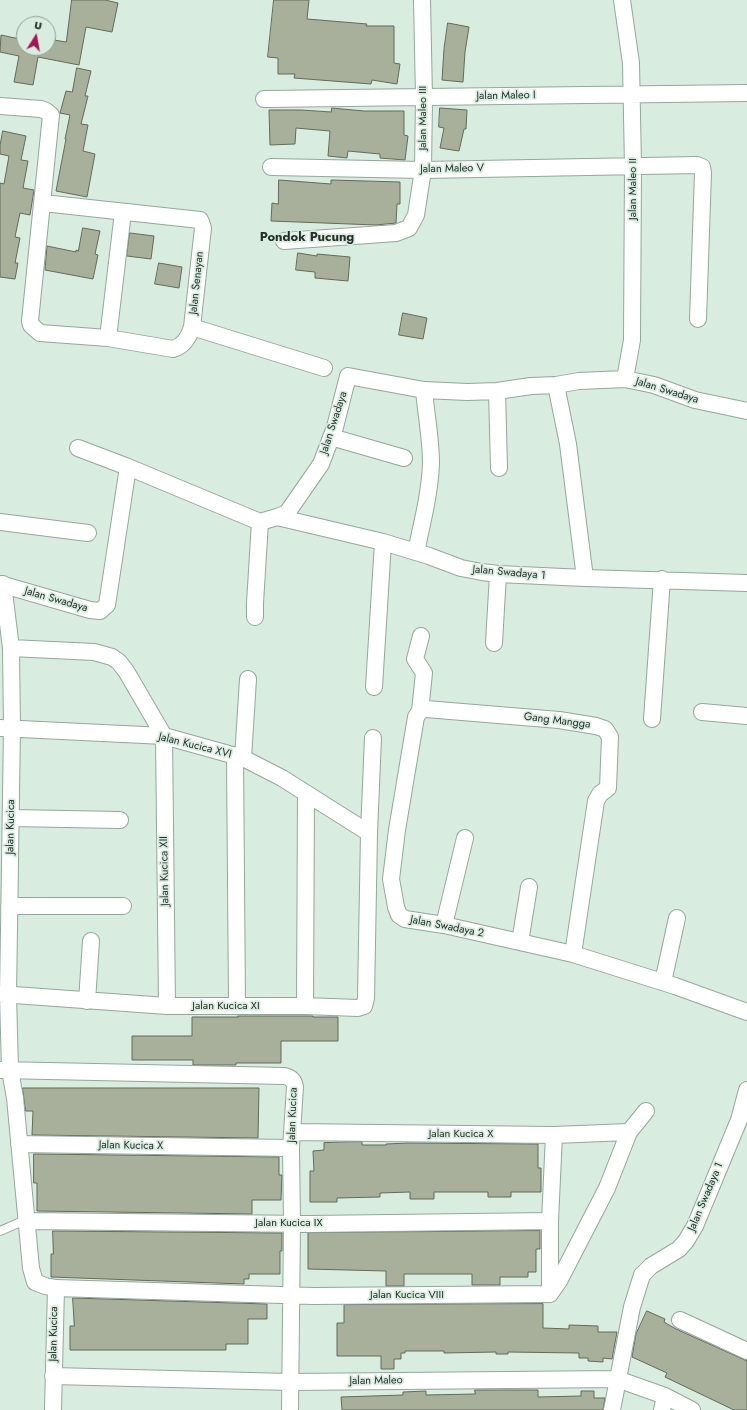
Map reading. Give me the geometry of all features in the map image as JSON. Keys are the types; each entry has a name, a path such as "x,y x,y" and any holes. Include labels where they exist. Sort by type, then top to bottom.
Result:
{"street":[{"name":"Jalan Maleo III","path":"284,241 396,233 409,228 416,215 423,170 424,97 422,0"},
{"name":"Jalan Maleo II","path":"622,0 630,63 633,168 632,340 625,378"},
{"name":"Jalan Maleo I","path":"264,99 747,93"},
{"name":"Jalan Senayan","path":"0,106 41,109 50,115 43,203 30,321 31,326 40,333 108,338 173,349 184,344 192,327 203,228 202,222 200,220 43,203"},
{"name":"Jalan Maleo V","path":"271,167 423,170 702,167 698,319"},
{"path":"108,338 123,212"},
{"path":"192,327 324,368"},
{"name":"Jalan Swadaya","path":"260,522 286,513 321,464 331,437 348,376 424,390 467,392 497,391 579,381 625,378 654,385 695,400 747,411"},
{"path":"556,385 568,444 585,578"},
{"path":"416,552 431,465 431,452 424,390"},
{"path":"497,391 498,468"},
{"path":"331,437 404,458"},
{"path":"78,448 128,466 260,522 255,617"},
{"name":"Jalan Swadaya","path":"2,584 90,610 100,611 107,605 128,466"},
{"name":"Jalan Swadaya 1","path":"277,517 383,542 460,568 498,574 747,583"},
{"path":"0,522 88,533"},
{"path":"374,687 383,542"},
{"path":"494,643 498,574"},
{"path":"652,719 662,579"},
{"name":"Jalan Kucica","path":"2,584 11,648 6,728 11,818 9,906 4,995 5,1070 15,1098 31,1268 35,1282 56,1288 53,1376 54,1410"},
{"name":"Jalan Swadaya 2","path":"421,636 415,659 424,673 420,711 416,717 397,830 391,879 399,915 406,919 444,925 573,954 663,982 747,1012"},
{"path":"11,648 94,652 112,657 126,670 164,736"},
{"path":"237,1006 239,757 248,679"},
{"name":"Gang Mangga","path":"420,711 426,709 559,720 596,726 605,729 610,737 608,788 600,794 596,801 573,954"},
{"path":"702,712 747,716"},
{"name":"Jalan Kucica XVI","path":"6,728 164,736 239,757 282,778 369,833"},
{"name":"Jalan Kucica XII","path":"164,736 167,1006"},
{"path":"369,833 373,738"},
{"path":"305,1006 306,793"},
{"path":"11,818 120,820"},
{"name":"Jalan Kucica XI","path":"4,995 167,1006 305,1006 358,1008 364,1006 366,998 369,833"},
{"path":"444,925 465,838"},
{"path":"520,942 530,887"},
{"path":"9,906 122,906"},
{"path":"663,982 677,918"},
{"path":"87,1001 91,942"},
{"name":"Jalan Kucica","path":"5,1070 284,1076 291,1078 295,1087 292,1132 290,1410"},
{"name":"Jalan Swadaya 1","path":"612,1410 632,1307 642,1275 651,1266 678,1249 686,1241 695,1226 739,1120 747,1090"},
{"path":"550,1294 559,1280 607,1188 629,1132 646,1111"},
{"name":"Jalan Kucica X","path":"292,1132 554,1135 629,1132"},
{"path":"550,1294 550,1221 554,1135"},
{"name":"Jalan Kucica X","path":"19,1144 292,1148"},
{"name":"Jalan Kucica IX","path":"27,1221 292,1223 550,1221"},
{"name":"Jalan Kucica VIII","path":"56,1288 292,1295 550,1294"},
{"path":"680,1320 747,1351"},
{"name":"Jalan Maleo","path":"53,1376 290,1382 617,1379 664,1403 692,1410"}],"lane":[{"path":"0,1231 23,1221 27,1221"}],"building":[{"path":"72,0 105,0 118,3 112,32 86,27 79,65 38,57 33,85 14,82 19,56 56,56 56,40 66,42"},
{"path":"274,0 309,0 307,19 367,24 366,26 394,26 394,63 400,64 397,84 372,80 371,84 294,78 295,74 278,74 278,58 268,57"},
{"path":"448,23 469,27 465,52 463,82 442,80 444,49"},
{"path":"1,35 16,38 16,55 0,52"},
{"path":"77,68 91,71 85,96 88,96 81,124 88,125 83,151 95,154 87,197 56,191 70,115 60,113 66,91 72,92"},
{"path":"332,108 364,111 404,111 404,135 408,136 405,160 380,158 380,154 348,151 347,158 328,156 330,131 296,128 295,144 270,145 269,110 331,112"},
{"path":"440,108 467,110 466,129 464,129 459,151 440,148 444,128 439,127"},
{"path":"3,131 26,136 21,160 28,161 23,188 34,190 30,215 20,213 15,237 20,238 15,263 18,263 15,279 0,277 0,183 4,184 9,156 0,154"},
{"path":"279,180 331,184 331,180 400,182 400,204 397,204 396,223 376,225 271,221 272,203 278,204"},
{"path":"83,228 100,231 95,254 98,255 93,279 45,270 47,246 76,252 76,250 78,251"},
{"path":"130,233 154,236 151,259 127,256"},
{"path":"298,253 317,256 317,254 350,257 348,281 315,278 315,272 296,270"},
{"path":"159,263 182,267 179,288 155,284"},
{"path":"403,313 427,318 423,339 399,335"},
{"path":"192,1017 338,1017 338,1041 281,1041 281,1063 193,1065 193,1060 132,1060 132,1036 192,1036"},
{"path":"23,1088 259,1088 258,1138 32,1135 33,1111 26,1111"},
{"path":"362,1142 362,1145 408,1143 538,1144 538,1168 541,1168 541,1192 511,1192 511,1197 488,1197 488,1192 434,1192 434,1199 410,1199 410,1192 380,1193 380,1197 337,1198 337,1202 310,1202 310,1171 314,1171 313,1151 324,1150 324,1143"},
{"path":"34,1154 279,1157 279,1175 282,1175 281,1200 252,1200 252,1214 37,1211 37,1183 34,1183"},
{"path":"53,1231 282,1233 280,1274 249,1274 249,1279 244,1279 244,1284 51,1277"},
{"path":"540,1231 540,1249 536,1249 536,1272 528,1272 528,1277 500,1277 500,1285 472,1285 472,1274 404,1274 404,1286 386,1286 386,1271 308,1269 308,1233"},
{"path":"73,1298 267,1304 267,1319 248,1319 248,1344 226,1344 226,1350 70,1350 70,1326 74,1326"},
{"path":"543,1304 543,1328 569,1329 569,1325 598,1326 598,1332 617,1332 612,1359 603,1358 603,1362 588,1361 588,1358 579,1358 579,1353 508,1352 508,1354 496,1354 496,1352 444,1353 444,1351 405,1351 405,1353 401,1353 401,1359 394,1359 394,1369 381,1369 381,1356 337,1356 337,1323 344,1323 344,1305"},
{"path":"647,1311 665,1319 664,1322 676,1329 747,1361 747,1410 734,1410 665,1377 667,1373 632,1357 636,1334"},
{"path":"475,1390 538,1390 538,1397 581,1396 581,1391 594,1391 594,1398 605,1398 603,1410 342,1410 341,1397 403,1395 403,1392 426,1391 426,1395 475,1394"}],"district":[{"name":"Pondok Pucung","path":"307,238"}]}
